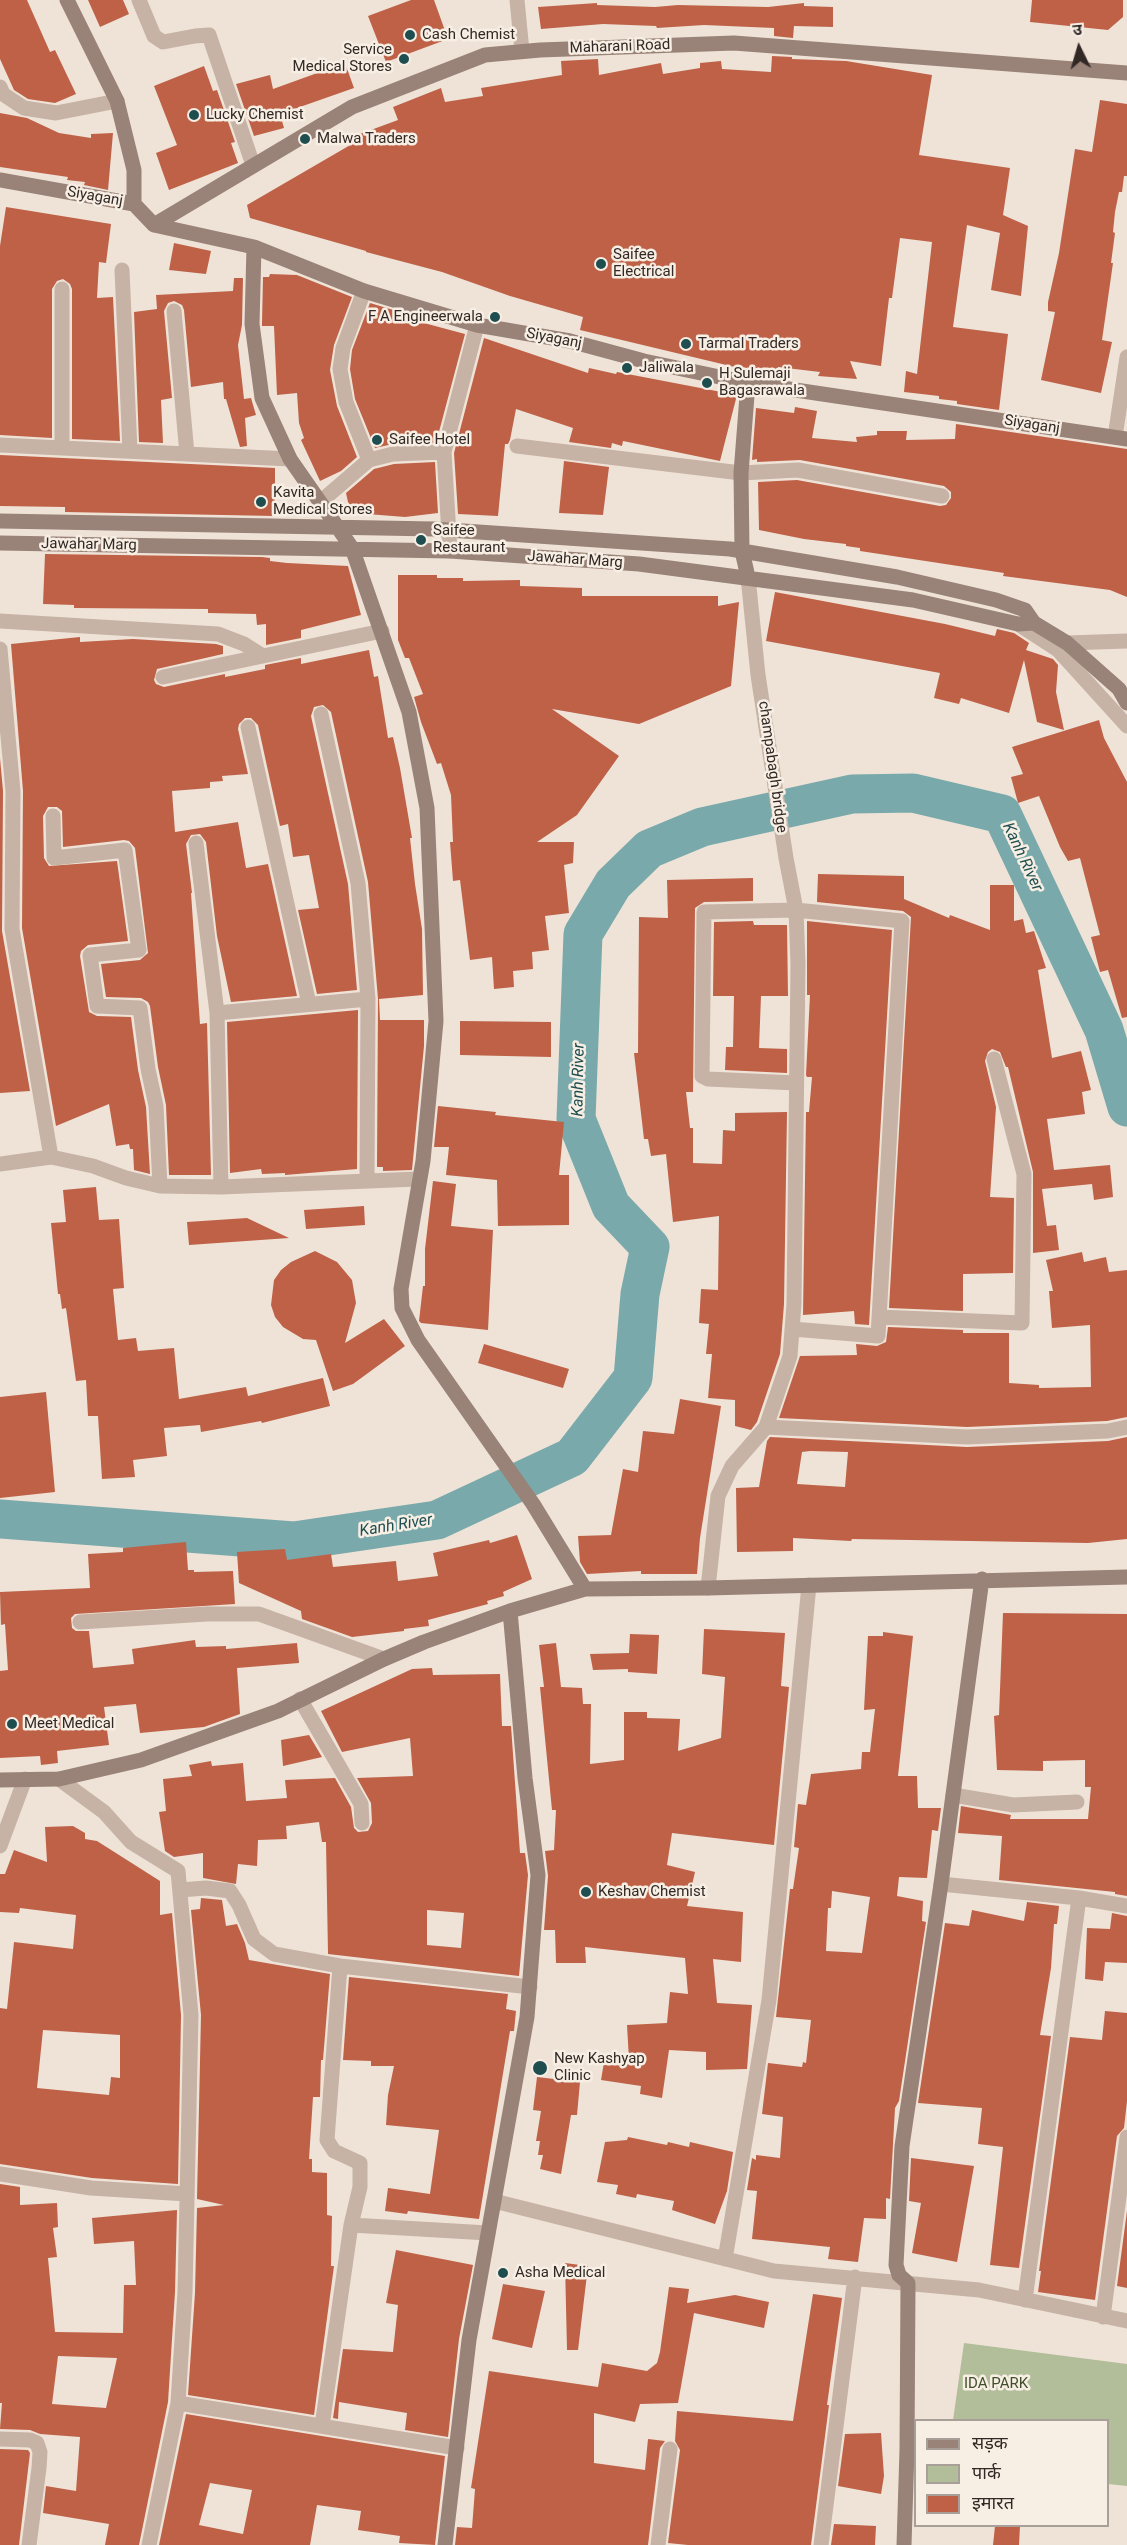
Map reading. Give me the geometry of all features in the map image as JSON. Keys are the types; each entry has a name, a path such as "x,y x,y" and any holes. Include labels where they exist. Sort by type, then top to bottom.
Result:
{"street":[{"path":"67,0 117,101 134,170 134,204"},
{"path":"139,0 154,36 164,42 209,35 253,165"},
{"path":"518,0 522,51"},
{"name":"Maharani Road","path":"154,225 352,107 485,56 522,51 734,43 1127,72"},
{"path":"0,87 3,94 24,108 56,113 117,101"},
{"name":"Siyaganj","path":"0,180 134,204 154,225 254,247 364,291 477,325 570,340 644,361 748,383 1121,438"},
{"path":"254,247 252,324 262,398 290,459 352,548 409,712 428,808 436,1021 423,1161 418,1179 401,1289 402,1308 418,1340 533,1504 585,1589"},
{"path":"122,270 130,451"},
{"path":"62,289 63,448"},
{"path":"364,291 343,348 340,369 346,402 369,460"},
{"path":"174,311 187,454"},
{"path":"450,551 444,452 477,325"},
{"path":"1121,438 1127,357"},
{"path":"748,383 741,473 742,551 748,577"},
{"path":"0,445 290,459"},
{"path":"517,446 741,473 798,470 942,496"},
{"path":"319,503 369,460 393,454 444,452"},
{"path":"0,521 449,530 742,551 897,577 996,600 1025,610 1026,624 1058,650 1127,726"},
{"name":"Jawahar Marg","path":"0,543 450,551 639,564 913,600 1026,624 1067,644 1119,689 1127,703"},
{"name":"champabagh bridge","path":"748,577 758,675 796,910 792,1329 790,1356 766,1427"},
{"path":"0,621 218,634 244,644 263,656"},
{"path":"163,677 382,631"},
{"path":"1067,644 1127,641"},
{"path":"0,649 7,792 6,888 51,1156"},
{"path":"321,714 358,883 368,999 367,1181"},
{"path":"248,727 309,1004"},
{"path":"53,816 54,858 125,850 139,950 90,955 97,1006 140,1008 148,1069 156,1106 160,1185"},
{"path":"196,843 217,1013 221,1187"},
{"path":"792,1329 878,1336 902,921 796,910 704,912 700,1071 702,1076 708,1079 796,1083"},
{"path":"217,1013 368,999"},
{"path":"879,1317 1022,1323 1024,1174 994,1059"},
{"path":"0,1164 51,1156 93,1166 126,1178 160,1185 221,1187 418,1179"},
{"path":"708,1588 718,1496 732,1466 766,1427 967,1437 1108,1431 1127,1427"},
{"path":"0,1780 59,1779 141,1760 278,1711 384,1659 510,1611 585,1589 1127,1577"},
{"path":"904,2545 908,2283 899,2275 896,2265 902,2146 941,1884 982,1579"},
{"path":"725,2259 769,2000 809,1585"},
{"path":"445,2545 469,2340 527,2017 538,1875 525,1778 510,1611"},
{"path":"80,1623 207,1614 259,1614 384,1659"},
{"path":"300,1699 361,1804 362,1823"},
{"path":"0,1846 25,1779"},
{"path":"59,1779 104,1812 131,1842 178,1871 191,2015 185,2292 178,2403 149,2545"},
{"path":"953,1796 1013,1805 1077,1802"},
{"path":"941,1884 1127,1906"},
{"path":"180,1890 206,1888 230,1891 254,1939 274,1954 340,1966 530,1987"},
{"path":"1025,2300 1079,1899"},
{"path":"322,2426 351,2225 360,2187 360,2163 334,2151 327,2140 340,1966"},
{"path":"1102,2317 1127,2138"},
{"path":"0,2174 91,2188 187,2194"},
{"path":"494,2201 774,2271 979,2290 1127,2321"},
{"path":"351,2225 488,2233"},
{"path":"821,2545 855,2277"},
{"path":"178,2403 457,2448"},
{"path":"0,2439 30,2440 38,2443 39,2468 30,2545"},
{"path":"658,2545 670,2450"}],"green space":[{"name":"IDA PARK","path":"964,2343 1127,2364 1127,2486 1109,2484 1109,2419 953,2419"}],"building":[{"path":"0,0 27,0 50,52 55,50 76,94 55,103 28,99 14,90 0,59"},
{"path":"88,0 123,0 129,14 100,27"},
{"path":"411,0 434,0 448,39 386,62 368,16"},
{"path":"1032,0 1123,0 1123,17 1108,30 1030,22"},
{"path":"597,3 597,5 655,7 678,5 768,7 804,3 804,6 833,7 833,27 794,26 793,38 774,36 774,28 704,25 657,28 656,26 603,24 541,29 538,7"},
{"path":"772,56 846,61 932,75 919,155 1010,168 1003,215 1028,226 1021,296 991,290 1000,233 967,225 953,327 1008,334 999,410 957,404 957,401 939,399 939,396 904,392 906,371 917,374 932,242 900,238 892,298 889,298 881,366 850,361 857,379 818,376 820,372 778,367 778,370 743,369 580,330 583,317 510,296 442,272 250,218 247,205 352,144 349,138 398,120 393,107 441,88 445,102 483,96 481,88 562,75 561,61 598,59 599,75 661,63 663,74 700,68 700,63 721,61 722,69 771,72"},
{"path":"345,63 354,88 280,114 284,128 254,136 236,84 270,75 273,89"},
{"path":"204,66 213,91 217,90 235,142 231,143 238,163 169,190 156,153 177,145 154,86"},
{"path":"1100,100 1127,104 1127,176 1124,176 1122,192 1119,192 1115,212 1111,263 1113,263 1102,340 1112,342 1101,393 1041,380 1055,312 1048,311 1048,302 1059,253 1075,149 1092,152"},
{"path":"0,113 27,118 59,133 91,138 91,134 113,133 108,190 84,185 85,182 67,180 68,177 0,167"},
{"path":"6,207 111,224 106,263 99,262 97,298 113,297 120,441 72,439 72,289 70,284 63,279 57,281 52,289 52,438 0,435 0,246"},
{"path":"174,243 211,251 206,274 169,270"},
{"path":"270,274 297,275 352,297 334,345 330,370 337,406 357,457 341,471 320,481 301,440 304,438 299,423 297,393 277,395 274,326 262,326 263,277 269,277"},
{"path":"234,278 243,278 242,325 238,345 244,399 251,398 256,415 245,418 247,446 240,447 226,399 224,399 223,382 191,387 184,310 182,305 174,301 168,303 164,311 172,398 161,400 163,443 139,442 134,312 157,309 156,295 233,291"},
{"path":"370,303 410,315 409,319 465,334 436,443 393,444 375,448 355,399 350,369 352,350"},
{"path":"484,338 588,373 589,368 616,374 617,372 737,395 720,461 623,441 622,446 612,443 611,448 569,442 573,428 516,409 510,440 508,444 505,444 498,516 458,514 454,453"},
{"path":"795,407 817,411 812,438 857,442 856,437 877,435 877,431 907,431 906,440 955,439 956,424 1127,449 1127,597 1110,590 1003,576 1004,573 860,551 860,548 846,546 846,544 759,530 758,482 797,480 940,506 946,505 951,498 951,492 944,486 800,460 757,462 757,459 752,460 756,408 794,413"},
{"path":"0,455 275,468 275,516 65,512 65,507 0,506"},
{"path":"564,461 609,467 603,515 559,513"},
{"path":"435,462 438,513 405,517 355,513 348,502 346,493 374,469 394,464"},
{"path":"45,554 262,557 270,558 270,561 287,563 348,566 361,615 301,630 301,638 266,645 266,624 257,625 256,614 208,613 208,609 74,608 74,605 43,604"},
{"path":"398,575 437,575 437,578 463,578 463,581 520,580 520,586 582,588 582,596 718,596 718,606 739,602 731,686 639,724 552,709 619,756 577,815 537,842 574,842 573,863 564,865 569,913 545,916 549,950 532,952 533,969 513,971 514,987 494,989 492,957 470,960 460,880 453,881 450,842 453,842 451,795 441,763 437,764 421,722 414,697 423,694 409,658 405,658 398,640"},
{"path":"775,592 945,624 995,636 997,629 1014,633 1029,643 1026,650 1053,659 1058,665 1056,692 1064,730 1037,722 1024,660 1009,713 961,698 959,704 934,698 940,673 766,641"},
{"path":"80,637 80,642 133,639 223,646 223,654 157,669 154,680 156,684 164,687 225,674 225,677 265,669 265,665 301,658 301,664 369,650 374,677 378,676 388,738 393,737 400,768 412,838 410,838 415,884 422,929 423,995 379,999 380,1020 424,1020 424,1046 412,1170 383,1171 383,1167 377,1167 378,999 368,882 331,712 323,705 314,707 311,716 348,884 357,990 317,994 298,910 319,908 309,855 293,857 288,824 280,826 258,725 251,718 245,718 239,724 238,729 248,774 222,776 223,781 210,782 210,788 172,791 175,832 238,822 246,868 268,864 297,996 231,1002 217,936 206,842 200,834 191,835 186,844 192,893 200,1024 207,1023 211,1175 169,1175 166,1105 158,1067 150,1006 141,998 106,997 101,964 140,960 148,953 135,848 129,841 124,840 63,847 62,811 57,807 48,807 43,816 44,858 49,866 117,861 128,941 88,945 81,951 80,956 89,1012 97,1016 131,1017 138,1070 146,1107 150,1174 134,1170 133,1149 130,1149 129,1144 116,1146 109,1104 56,1126 22,928 23,791 11,644"},
{"path":"1099,720 1104,738 1127,782 1127,1017 1122,1018 1108,970 1100,972 1091,937 1100,935 1080,858 1068,861 1039,796 1018,803 1011,777 1023,774 1012,747"},
{"path":"0,758 3,791 2,931 30,1091 0,1093"},
{"path":"818,874 904,876 904,899 949,918 950,915 990,930 990,885 1014,885 1014,921 1023,919 1026,933 1034,931 1046,968 1038,970 1052,1058 1081,1051 1091,1090 1082,1092 1085,1114 1047,1119 1054,1170 1110,1165 1113,1197 1094,1200 1092,1184 1042,1189 1047,1226 1056,1225 1059,1250 1033,1253 1033,1172 1008,1067 1000,1052 992,1049 988,1052 985,1061 996,1107 990,1197 1014,1198 1013,1273 963,1274 963,1311 889,1308 911,917 903,911 817,902"},
{"path":"753,878 753,901 704,902 695,908 693,1092 686,1092 690,1128 693,1128 693,1163 722,1164 723,1130 735,1131 735,1113 787,1112 784,1304 780,1354 757,1422 751,1430 735,1426 735,1400 708,1398 712,1354 706,1354 709,1324 699,1323 701,1289 718,1290 719,1216 673,1222 666,1154 651,1156 648,1139 644,1139 634,1053 638,1053 639,917 668,918 667,880"},
{"path":"753,921 754,925 787,925 788,996 761,996 759,1048 787,1049 787,1073 725,1070 726,1047 733,1047 734,996 713,996 714,922"},
{"path":"807,921 892,930 869,1325 855,1324 854,1311 803,1315 806,1112 809,1112 812,1077 806,1075 810,995 807,995"},
{"path":"358,1010 357,1169 285,1175 285,1173 262,1174 261,1169 230,1173 227,1022"},
{"path":"460,1021 551,1022 551,1057 460,1055"},
{"path":"438,1106 564,1122 559,1175 569,1175 569,1225 498,1226 497,1180 446,1175 449,1147 434,1147"},
{"path":"433,1181 456,1184 451,1226 493,1230 488,1330 419,1321 423,1286 425,1286 425,1249"},
{"path":"96,1187 99,1220 119,1219 124,1288 113,1289 118,1340 136,1338 138,1351 174,1348 179,1399 246,1387 248,1396 323,1378 330,1406 262,1423 261,1421 201,1432 200,1425 164,1428 167,1456 133,1460 135,1477 102,1479 98,1416 88,1416 86,1380 76,1381 66,1308 62,1309 60,1294 58,1294 51,1223 66,1222 63,1190"},
{"path":"364,1206 365,1225 306,1229 304,1210"},
{"path":"247,1218 289,1238 189,1245 187,1222"},
{"path":"315,1251 337,1262 352,1280 356,1303 345,1343 384,1319 405,1346 353,1384 333,1391 316,1340 303,1339 283,1327 275,1317 271,1305 274,1280 281,1270 291,1262"},
{"path":"1082,1252 1084,1262 1106,1257 1109,1272 1127,1270 1127,1417 1107,1421 967,1427 779,1418 800,1356 857,1355 856,1344 877,1346 886,1342 888,1327 963,1330 963,1333 1009,1333 1009,1383 1039,1385 1039,1388 1091,1387 1090,1325 1052,1328 1049,1291 1053,1291 1046,1260"},
{"path":"484,1344 569,1369 563,1388 478,1363"},
{"path":"46,1392 55,1492 0,1498 0,1397"},
{"path":"680,1399 721,1406 700,1538 697,1574 641,1574 641,1571 587,1574 580,1562 578,1536 611,1535 623,1469 638,1472 643,1431 674,1434"},
{"path":"770,1437 967,1447 1108,1441 1127,1437 1127,1539 1088,1543 852,1539 851,1541 793,1538 793,1551 737,1552 736,1488 759,1487 767,1441","holes":["802,1452 848,1452 845,1487 797,1484"]},
{"path":"517,1535 532,1579 503,1592 504,1596 487,1601 488,1604 428,1620 429,1626 404,1629 404,1631 352,1637 302,1619 301,1611 239,1583 237,1552 285,1549 287,1560 331,1554 333,1567 396,1561 398,1581 438,1576 433,1553 489,1540 490,1543"},
{"path":"186,1542 188,1570 194,1570 194,1572 233,1571 235,1604 75,1614 71,1618 72,1628 76,1631 89,1631 93,1668 134,1664 132,1649 195,1640 196,1647 226,1646 226,1649 297,1643 299,1663 237,1668 240,1714 204,1727 140,1733 136,1704 104,1707 109,1745 57,1751 58,1763 41,1765 40,1756 0,1758 0,1671 8,1670 5,1624 1,1625 0,1592 90,1588 88,1554 123,1552 123,1548"},
{"path":"1003,1613 1127,1614 1127,1896 1115,1894 1115,1892 999,1880 1002,1836 958,1833 961,1806 1011,1815 1010,1819 1088,1819 1091,1787 1085,1787 1085,1760 1043,1761 1043,1771 997,1770 994,1716 999,1715"},
{"path":"704,1629 785,1633 781,1686 789,1687 774,1845 672,1833 667,1865 695,1872 687,1906 743,1912 741,1962 713,1959 717,2003 752,2005 747,2069 706,2070 706,2052 669,2050 662,2098 640,2094 641,2086 601,2080 605,2056 629,2060 627,2025 667,2023 670,1992 688,1994 685,1958 585,1947 586,1963 556,1963 555,1930 544,1930 548,1876 545,1851 554,1850 556,1810 552,1810 540,1687 544,1687 539,1645 556,1643 561,1687 582,1688 583,1704 591,1704 590,1764 624,1760 624,1712 647,1712 647,1718 680,1719 678,1751 721,1738 725,1677 702,1674"},
{"path":"883,1632 913,1636 898,1776 917,1776 918,1808 941,1808 938,1831 932,1830 927,1878 899,1877 897,1896 923,1901 922,1921 926,1922 899,2101 895,2108 890,2199 886,2198 886,2219 864,2218 858,2262 828,2259 830,2247 752,2239 757,2191 747,2190 752,2158 756,2160 756,2155 780,2158 783,2117 762,2114 768,2063 802,2067 803,2062 806,2063 811,2020 776,2017 790,1889 793,1889 799,1848 794,1847 798,1804 806,1805 811,1774 861,1769 862,1752 870,1752 875,1709 864,1710 868,1636 883,1636","holes":["832,1891 870,1897 862,1953 826,1951 828,1908 831,1908"]},
{"path":"630,1634 659,1635 657,1674 628,1672 628,1669 593,1670 590,1654 629,1653"},
{"path":"432,1668 433,1675 500,1674 502,1726 511,1726 520,1853 525,1853 528,1875 519,1976 328,1954 326,1842 322,1842 319,1822 286,1826 287,1839 258,1840 257,1866 238,1864 236,1884 203,1878 203,1853 174,1857 165,1851 159,1812 166,1811 163,1779 192,1776 189,1765 211,1761 212,1766 243,1763 246,1801 287,1798 285,1780 335,1778 351,1807 354,1828 358,1832 368,1831 372,1823 371,1803 357,1778 413,1776 410,1738 342,1752 321,1711 412,1669","holes":["427,1910 464,1913 461,1948 427,1945"]},
{"path":"309,1735 322,1757 283,1766 281,1740"},
{"path":"73,1826 85,1833 85,1839 97,1841 160,1881 160,1915 172,1913 181,2015 178,2184 92,2178 0,2164 0,2008 7,2009 14,1942 73,1949 76,1915 20,1908 19,1913 0,1912 0,1874 5,1874 14,1850 47,1862 45,1827","holes":["43,2030 120,2035 120,2078 111,2077 109,2095 37,2088"]},
{"path":"201,1898 222,1900 226,1926 237,1924 249,1960 330,1974 323,2060 321,2060 320,2097 313,2097 309,2159 312,2159 312,2172 327,2173 327,2215 332,2216 331,2266 334,2266 314,2415 188,2395 195,2293 197,2208 224,2205 197,2199 201,2015 191,1910 200,1909"},
{"path":"1027,1902 1059,1906 1057,1924 1054,1924 1051,1968 1040,2035 1051,2036 1019,2268 990,2265 1003,2147 978,2144 982,2108 918,2103 945,1923 969,1926 972,1910 1024,1921"},
{"path":"1112,1913 1127,1916 1127,1963 1105,1962 1103,1981 1085,1979 1087,1928 1110,1929"},
{"path":"349,1977 508,1994 506,2009 516,2011 514,2031 510,2031 479,2219 408,2211 407,2214 385,2211 388,2188 430,2194 439,2130 386,2125 388,2095 394,2066 371,2066 371,2061 343,2060"},
{"path":"1105,2011 1127,2013 1127,2101 1124,2128 1117,2136 1095,2300 1038,2292 1070,2037 1102,2040"},
{"path":"537,2077 580,2082 577,2115 571,2115 561,2174 540,2169 543,2155 538,2155 540,2141 536,2141 541,2111 533,2110"},
{"path":"628,2137 689,2147 690,2142 733,2152 727,2191 715,2224 672,2210 674,2201 637,2194 636,2198 616,2194 618,2185 597,2182 605,2142 627,2140"},
{"path":"911,2158 974,2166 957,2262 912,2253 921,2203 909,2201"},
{"path":"0,2184 20,2187 20,2205 57,2203 58,2227 53,2228 57,2257 48,2258 55,2332 123,2333 124,2285 136,2285 134,2241 94,2244 92,2218 177,2210 175,2292 168,2402 139,2545 105,2545 109,2524 43,2513 46,2486 76,2491 80,2437 40,2434 30,2430 0,2429 2,2403 0,2403","holes":["58,2356 117,2358 106,2408 52,2404"]},
{"path":"1127,2211 1127,2288 1117,2286"},
{"path":"396,2250 473,2265 459,2339 448,2437 405,2430 407,2413 339,2402 338,2419 333,2418 343,2349 393,2352 398,2305 386,2303"},
{"path":"565,2263 588,2266 578,2350 567,2350"},
{"path":"503,2284 545,2291 532,2348 492,2339"},
{"path":"669,2287 689,2289 687,2303 735,2295 769,2302 764,2328 694,2313 678,2403 640,2404 635,2422 594,2413 594,2463 645,2470 648,2439 665,2441 660,2448 648,2545 455,2545 457,2527 472,2528 475,2489 471,2488 489,2371 598,2387 602,2363 647,2371 657,2363 660,2352"},
{"path":"813,2294 842,2298 811,2545 668,2543 680,2450 675,2441 677,2411 793,2421"},
{"path":"186,2414 445,2456 435,2545 399,2543 400,2536 358,2530 361,2511 317,2505 310,2545 159,2545","holes":["210,2483 252,2490 243,2534 199,2525"]},
{"path":"881,2433 884,2476 881,2494 838,2486 845,2434"},
{"path":"0,2449 28,2450 30,2453 19,2545 0,2545"},
{"path":"834,2524 876,2526 875,2545 831,2545"},
{"path":"995,2527 1020,2527 1019,2545 993,2545"}],"waterway":[{"name":"Kanh River","path":"0,1519 294,1541 437,1520 572,1457 633,1378 640,1294 650,1247 611,1206 576,1119 583,934 613,884 649,849 702,827 852,794 913,793 1002,814 1104,1030 1127,1107"}],"place":[{"name":"Cash Chemist","path":"410,35"},
{"name":"Service Medical Stores","path":"404,59"},
{"name":"Lucky Chemist","path":"194,115"},
{"name":"Malwa Traders","path":"305,139"},
{"name":"Saifee Electrical","path":"601,264"},
{"name":"F A Engineerwala","path":"495,317"},
{"name":"Tarmal Traders","path":"686,344"},
{"name":"Jaliwala","path":"627,368"},
{"name":"H Sulemaji Bagasrawala","path":"707,383"},
{"name":"Saifee Hotel","path":"377,440"},
{"name":"Kavita Medical Stores","path":"261,502"},
{"name":"Saifee Restaurant","path":"421,540"},
{"name":"Meet Medical","path":"12,1724"},
{"name":"Keshav Chemist","path":"586,1892"},
{"name":"New Kashyap Clinic","path":"540,2068"},
{"name":"Asha Medical","path":"503,2273"}]}
